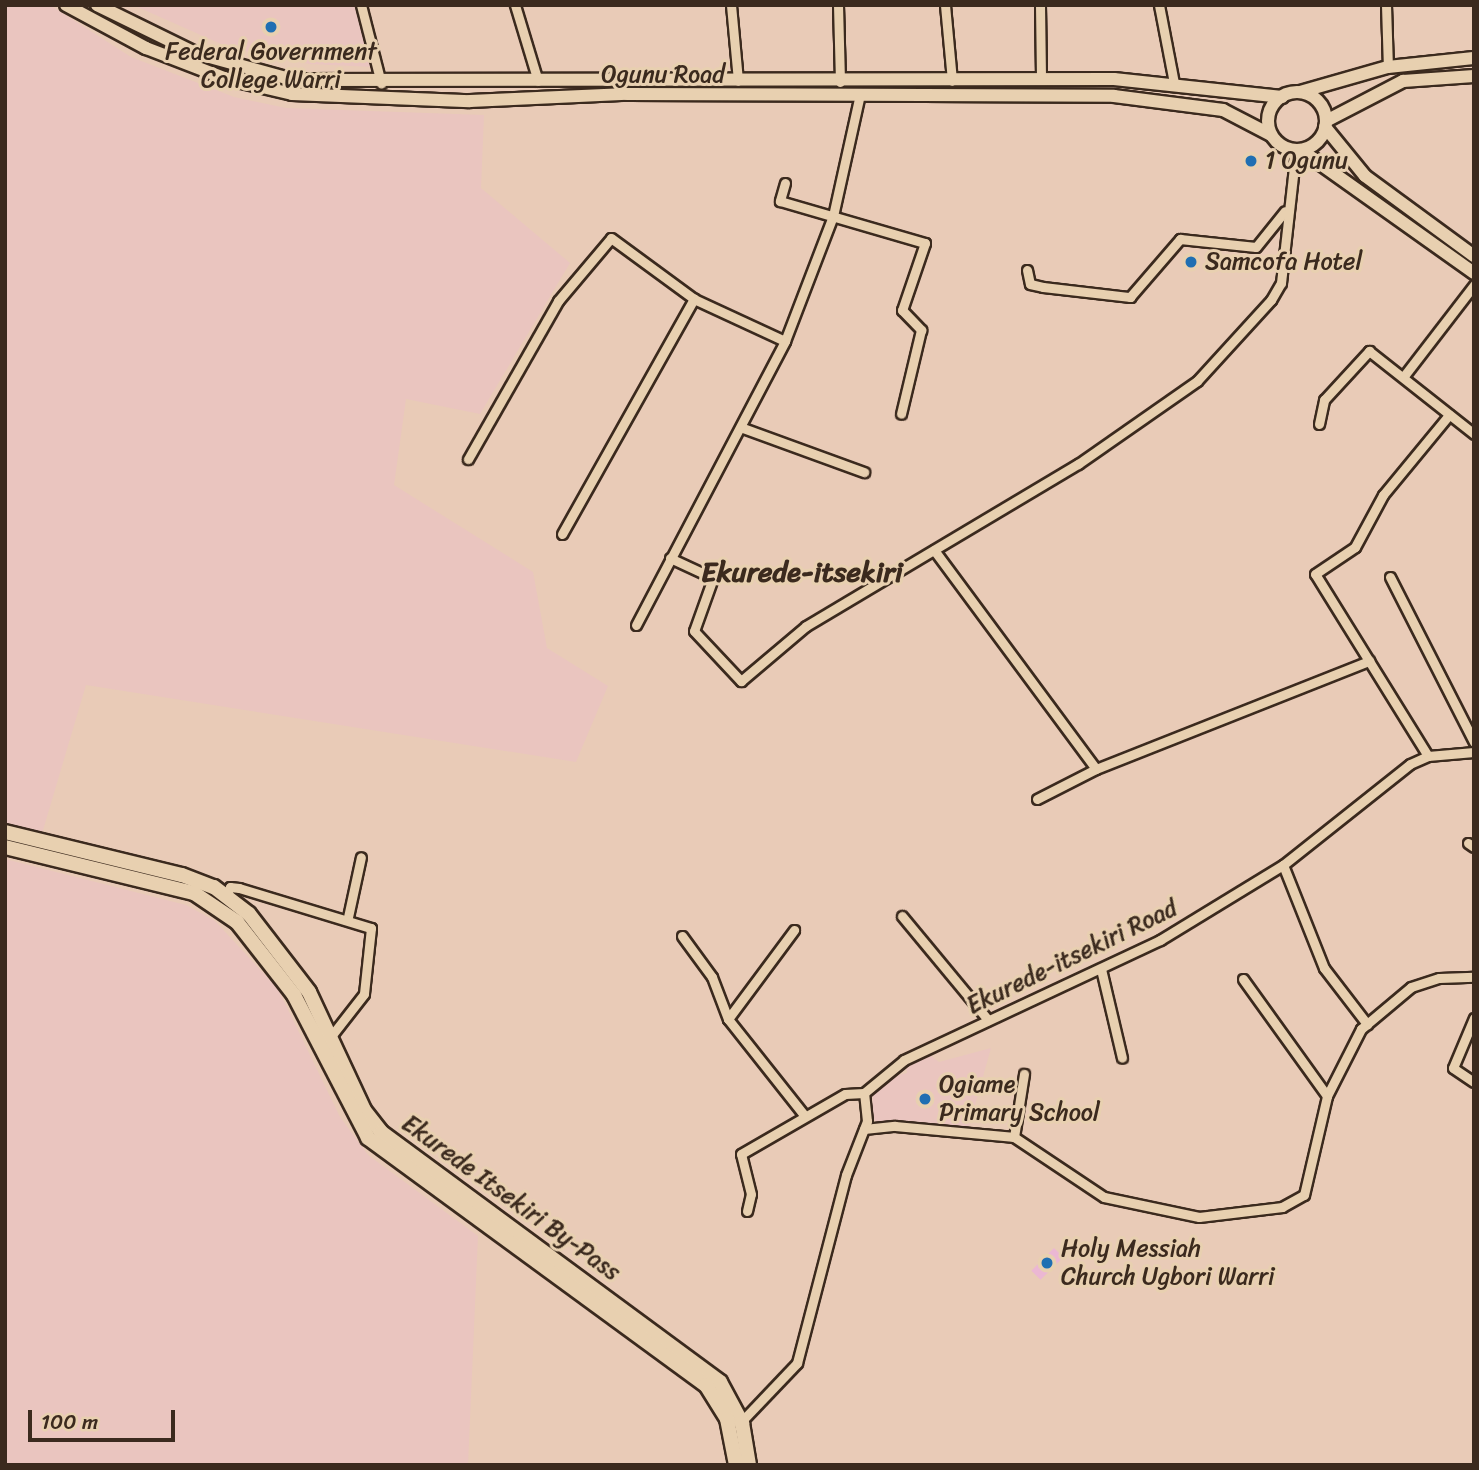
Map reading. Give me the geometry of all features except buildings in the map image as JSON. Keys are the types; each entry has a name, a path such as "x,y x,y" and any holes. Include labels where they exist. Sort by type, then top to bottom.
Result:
{"main road":[{"name":"Ogunu Road","path":"66,5 146,48 224,78 292,94 399,101 686,94 859,99 1141,98 1223,110 1271,135"},
{"name":"Ogunu Road","path":"97,5 195,53 258,73 381,83 738,80 840,84 1041,80 1174,83 1282,97"},
{"path":"1474,58 1388,67 1282,97 1270,110 1271,135 1298,150 1474,273"},
{"path":"1298,150 1317,142 1326,124 1403,81 1474,76"},
{"path":"906,82 908,97"},
{"path":"1298,93 1318,102 1326,124 1365,176 1474,256"},
{"name":"Ekurede Itsekiri By-Pass","path":"5,832 181,875 226,895 272,939 332,1035 364,1110 381,1132 687,1354 720,1382 750,1465"},
{"name":"Ekurede Itsekiri By-Pass","path":"5,847 194,893 237,922 294,995 368,1138 706,1385 736,1426 736,1465"}],"street":[{"path":"360,5 381,83"},
{"path":"515,5 538,81"},
{"path":"731,5 738,80"},
{"path":"838,5 840,84"},
{"path":"945,5 952,81"},
{"path":"1040,5 1041,80"},
{"path":"1159,5 1174,83"},
{"path":"1386,5 1388,67"},
{"path":"636,625 670,558 743,428 785,341 833,216 859,99"},
{"path":"670,558 713,578 694,631 741,681 806,626 1078,464 1197,381 1281,284 1285,211 1298,164 1298,150"},
{"path":"785,183 780,201 925,243 902,310 921,330 901,414"},
{"path":"1027,270 1030,284 1043,288 1130,297 1180,239 1256,247 1285,211"},
{"path":"468,459 558,301 606,241 620,242 694,299 785,341"},
{"path":"1404,376 1474,285"},
{"path":"562,534 694,299"},
{"path":"1319,424 1324,400 1369,351 1474,434"},
{"path":"1449,415 1383,495 1355,547 1316,570 1427,756 1474,752"},
{"path":"743,428 864,472"},
{"path":"934,550 1096,769"},
{"path":"1390,577 1474,742"},
{"path":"1037,799 1096,769 1369,661"},
{"name":"Ekurede-itsekiri Road","path":"864,1093 904,1060 1101,969 1283,865 1427,756"},
{"path":"348,917 361,858"},
{"path":"1283,865 1324,968 1367,1024"},
{"path":"226,895 230,887 239,888 348,917 371,928 369,973 364,994 332,1035"},
{"path":"902,916 988,1020"},
{"path":"728,1019 794,930"},
{"path":"682,936 712,977 728,1019 804,1115"},
{"path":"1101,969 1122,1058"},
{"path":"864,1129 895,1126 1013,1137 1104,1197 1219,1219 1282,1207 1304,1195 1327,1096 1341,1060 1367,1024 1412,987 1439,978 1474,977"},
{"path":"1243,979 1327,1096"},
{"path":"1474,1018 1453,1068 1474,1082"},
{"path":"1013,1137 1024,1074"},
{"path":"736,1426 796,1363 864,1129 864,1093 845,1094 804,1115 741,1154 751,1194 747,1211"}],"shaded area":[{"path":"5,5 50,5 131,57 234,97 286,108 484,115 481,188 570,263 480,414 406,399 394,485 533,572 547,648 608,686 576,762 86,685 41,837 5,829"},
{"name":"Federal Government College Warri","path":"133,5 354,5 374,67 310,64 230,48"},
{"path":"5,859 186,905 215,921 278,989 340,1117 368,1155 478,1236 468,1465 5,1465"},
{"name":"Ogiame Primary School","path":"991,1048 968,1130 878,1124 872,1117 873,1082 907,1073 905,1061 925,1051 939,1062"}],"place":[{"name":"Federal Government College Warri","path":"271,27"},
{"name":"1 Ogunu","path":"1251,161"},
{"name":"Samcofa Hotel","path":"1191,262"},
{"name":"Ogiame Primary School","path":"925,1099"},
{"name":"Holy Messiah Church Ugbori Warri","path":"1047,1263"}],"district":[{"name":"Ekurede-itsekiri","path":"802,572"}]}
